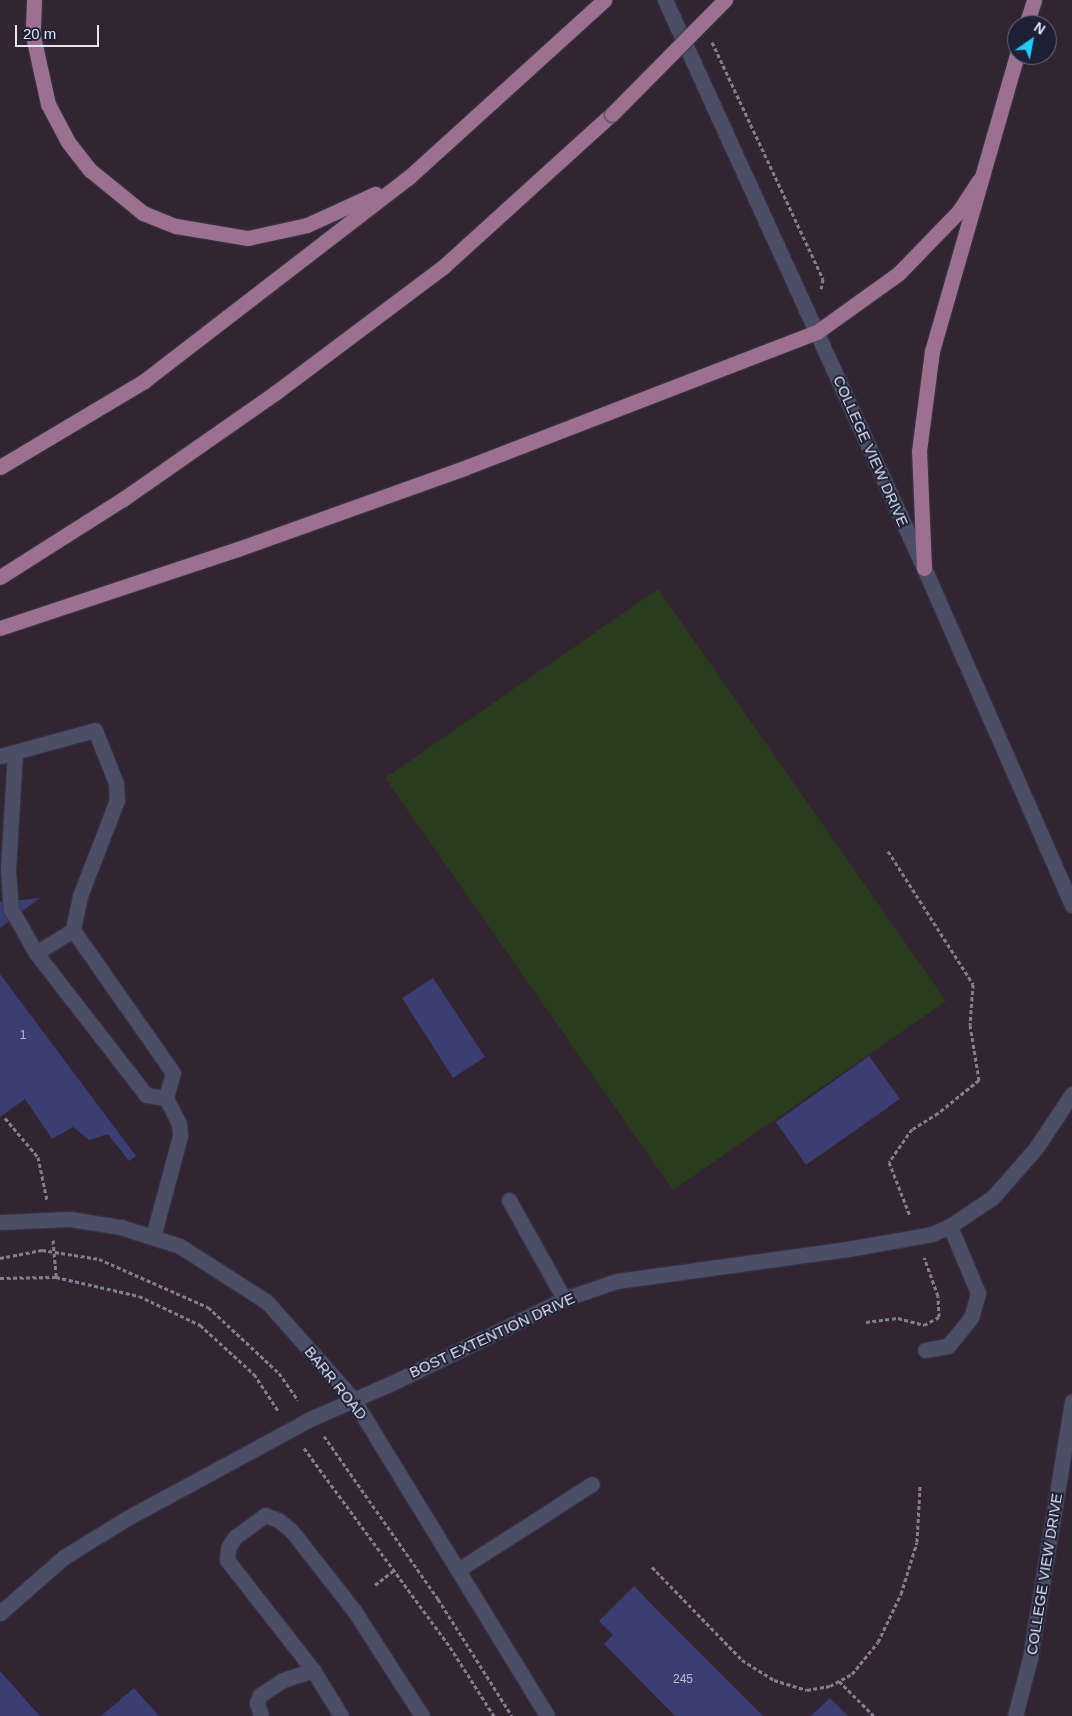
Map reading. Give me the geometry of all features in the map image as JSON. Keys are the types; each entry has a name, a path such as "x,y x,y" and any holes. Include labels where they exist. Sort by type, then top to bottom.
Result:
{"main road":[{"path":"34,0 33,36 48,104 68,142 90,170 143,214 176,226 248,238 307,225 408,178"},
{"path":"0,467 144,381 408,178 604,0"},
{"path":"0,577 131,493 347,339 442,267 612,114 725,0"},
{"path":"1029,15 1034,0"},
{"path":"924,568 919,451 932,351 979,180 1014,65"},
{"path":"0,628 238,549 472,465 817,332 899,273 960,211 979,180"}],"street":[{"name":"COLLEGE VIEW DRIVE","path":"665,0 924,568 1072,905"},
{"path":"0,756 95,730 116,783 117,800 80,896 73,930 36,953"},
{"path":"15,752 7,891 11,909 36,953 146,1094 166,1098 175,1112 180,1136 153,1237"},
{"path":"73,930 173,1073 166,1098"},
{"name":"BOST EXTENTION DRIVE","path":"0,1612 64,1557 129,1517 353,1399 390,1384 564,1298 617,1281 666,1272 848,1249 917,1236 950,1226 993,1196 1036,1148 1072,1094"},
{"path":"510,1200 564,1298"},
{"name":"BARR ROAD","path":"0,1222 50,1219 94,1222 153,1237 180,1246 267,1302 353,1399 547,1716"},
{"path":"925,1350 948,1346 971,1318 978,1293 950,1226"},
{"name":"COLLEGE VIEW DRIVE","path":"1015,1716 1030,1658 1072,1401"},
{"path":"458,1570 592,1484"},
{"path":"341,1716 313,1670 227,1560 228,1548 236,1538 265,1515 278,1520 297,1537 355,1612 422,1716"},
{"path":"262,1716 256,1703 260,1694 283,1680 313,1670"}],"path":[{"path":"866,1322 898,1318 924,1325 939,1317 938,1296 889,1162 912,1129 938,1113 979,1080 970,1025 974,984 888,851"},
{"path":"5,1118 38,1157 50,1219 56,1277"},
{"path":"652,1567 742,1660 774,1680 807,1690 839,1681 852,1674 878,1642 901,1594 917,1542 920,1486"},
{"path":"375,1585 394,1570"},
{"path":"839,1681 874,1716"}],"shaded area":[{"path":"0,0 1072,0 1072,1716 0,1716"}],"green space":[{"path":"658,589 946,1001 673,1190 385,778"}],"building":[{"path":"40,898 0,928 0,902"},
{"path":"0,974 136,1156 129,1161 108,1134 89,1140 73,1127 52,1139 25,1099 0,1117"},
{"path":"433,978 485,1057 453,1078 402,998"},
{"path":"869,1056 900,1099 806,1165 776,1122"},
{"path":"634,1586 763,1716 675,1716 604,1644 613,1635 599,1621"},
{"path":"0,1671 40,1716 0,1716"},
{"path":"134,1688 159,1716 101,1716"},
{"path":"830,1698 848,1716 811,1716"}]}
